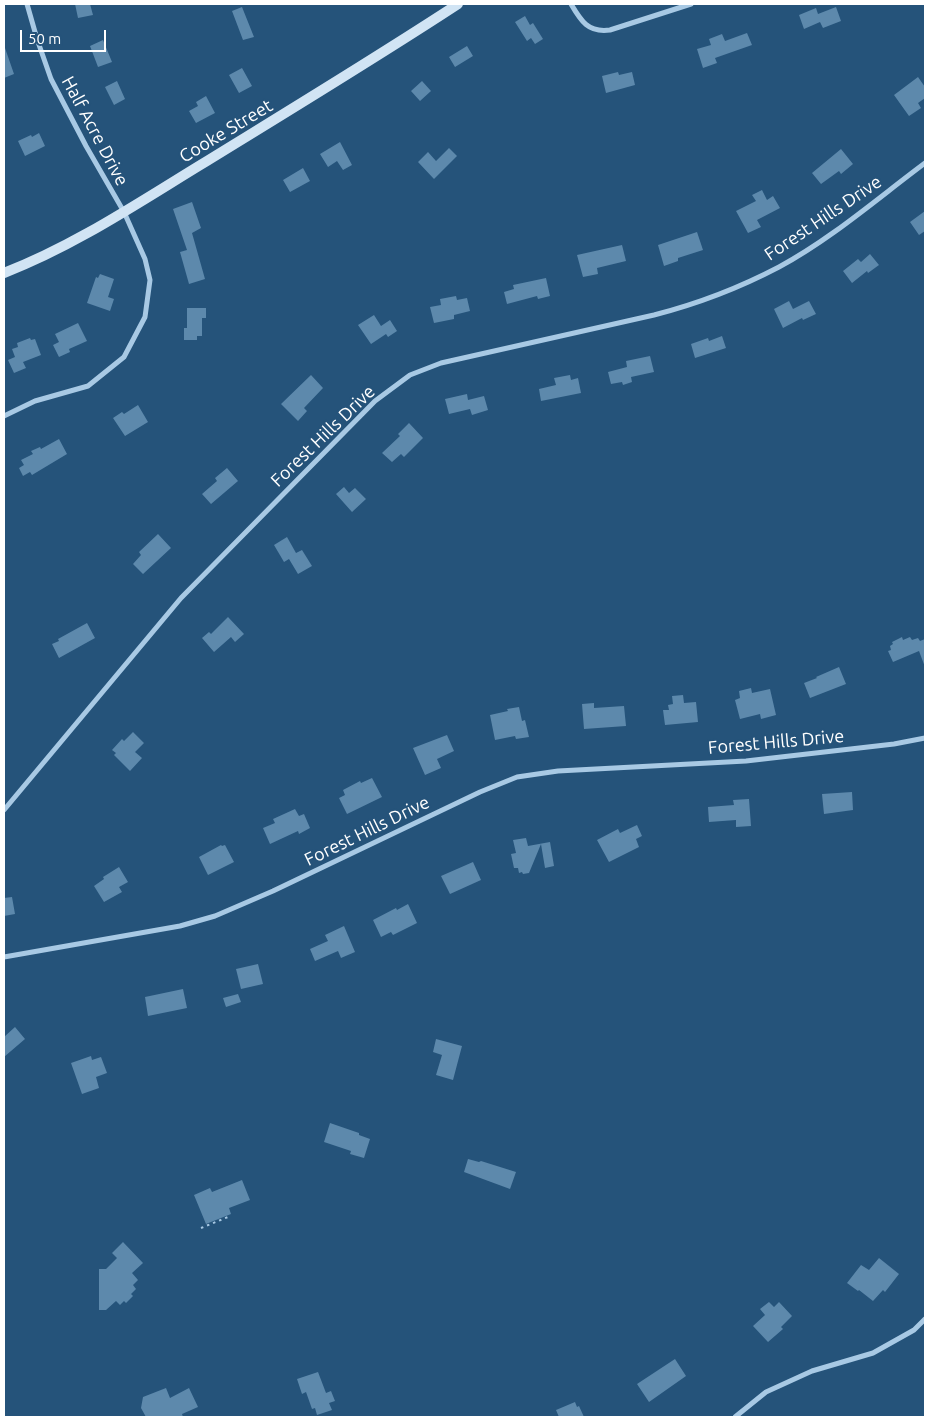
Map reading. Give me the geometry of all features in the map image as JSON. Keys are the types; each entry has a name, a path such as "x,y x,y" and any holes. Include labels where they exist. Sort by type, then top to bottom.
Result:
{"main road":[{"name":"Cooke Street","path":"4,273 64,246 124,212 364,65 458,4"}],"street":[{"name":"Half Acre Drive","path":"4,416 36,401 88,386 124,357 145,318 150,280 145,259 124,212 78,132 52,79 36,39 27,4"},
{"path":"570,4 579,18 588,27 601,31 610,30 691,4"},
{"name":"Forest Hills Drive","path":"4,810 181,598 375,401 410,375 441,363 684,308 727,292 780,267 832,233 925,162"},
{"name":"Forest Hills Drive","path":"4,957 180,926 215,916 273,891 480,792 517,777 558,771 746,760 894,744 925,738"},
{"path":"735,1417 766,1392 812,1371 873,1353 914,1330 925,1320"}],"path":[{"path":"201,1228 228,1217 227,1215"}],"building":[{"path":"75,4 90,4 93,15 78,18"},
{"path":"242,7 254,37 243,40 232,11"},
{"path":"836,7 841,21 823,28 820,22 804,29 799,15 816,8 818,14"},
{"path":"525,16 530,25 533,23 543,39 535,44 531,38 527,41 515,22"},
{"path":"747,33 752,45 715,58 717,63 703,68 697,49 711,45 709,39 722,34 725,41"},
{"path":"103,40 112,62 98,67 90,46"},
{"path":"467,46 473,56 455,67 449,57"},
{"path":"4,49 14,74 4,78"},
{"path":"242,68 252,86 239,93 229,75"},
{"path":"618,72 619,75 632,72 635,85 606,93 602,76"},
{"path":"918,77 925,87 925,98 918,103 921,108 909,116 894,95"},
{"path":"117,81 125,99 114,105 105,87"},
{"path":"422,81 431,91 420,101 411,91"},
{"path":"206,96 215,113 196,123 189,111 198,106 196,102"},
{"path":"39,133 45,146 25,156 18,141"},
{"path":"340,142 352,165 343,170 337,161 328,167 320,154"},
{"path":"449,148 457,156 434,179 418,162 428,152 436,161"},
{"path":"841,149 853,164 841,174 839,171 821,184 812,173"},
{"path":"303,168 310,181 290,192 283,180"},
{"path":"762,190 767,200 773,196 780,208 757,220 761,227 748,233 736,211 756,201 752,195"},
{"path":"192,202 201,228 192,233 205,279 189,284 180,252 187,250 173,209"},
{"path":"925,211 925,231 919,235 910,222"},
{"path":"697,232 703,250 678,258 678,261 664,266 658,245"},
{"path":"622,245 626,261 597,268 598,274 583,277 577,255"},
{"path":"870,254 879,265 868,273 867,271 852,283 843,271 858,259 861,262"},
{"path":"100,274 114,279 108,297 114,299 110,311 87,303 96,277 98,278"},
{"path":"546,278 550,296 538,299 537,296 507,304 504,292 514,289 513,285"},
{"path":"456,296 457,300 467,298 470,311 454,315 454,319 434,323 430,307 441,305 440,299"},
{"path":"789,301 793,309 809,301 816,314 803,320 802,318 783,328 774,309"},
{"path":"187,308 206,308 206,318 202,318 202,336 197,336 197,340 184,340 184,328 187,328"},
{"path":"374,315 381,326 390,320 397,331 388,337 386,334 371,344 358,325"},
{"path":"78,323 87,341 69,349 70,352 59,357 53,345 59,342 55,334"},
{"path":"722,336 726,348 695,358 691,344 708,338 709,341"},
{"path":"30,338 31,340 35,339 41,355 23,362 26,368 14,373 8,360 15,357 12,349 18,347 17,343"},
{"path":"650,356 654,372 631,377 632,382 623,385 622,382 611,384 608,372 627,367 626,361"},
{"path":"311,375 323,388 304,408 307,411 298,421 281,404"},
{"path":"570,375 571,380 578,378 581,393 541,401 539,389 556,385 554,378"},
{"path":"467,394 468,400 484,396 488,410 472,415 470,409 449,414 445,399"},
{"path":"138,405 148,422 125,436 113,418 122,412 124,414"},
{"path":"409,423 423,438 404,457 401,454 392,462 382,453 400,436 398,434"},
{"path":"59,439 67,454 32,475 30,472 23,476 19,468 24,465 21,460 33,454 31,451 40,447 41,449"},
{"path":"227,468 238,481 211,504 202,494 217,481 215,478"},
{"path":"344,487 349,493 355,488 366,499 352,512 336,494"},
{"path":"158,534 171,548 143,574 133,564 141,555 139,552"},
{"path":"287,537 296,553 302,550 312,566 298,574 289,559 284,562 274,545"},
{"path":"228,617 244,634 235,642 231,637 214,652 202,638 209,632 211,634"},
{"path":"87,623 95,638 59,658 52,644"},
{"path":"902,637 903,640 910,637 912,640 918,638 920,641 925,639 925,667 919,651 893,662 888,651 891,650 892,642"},
{"path":"839,667 846,684 810,698 804,683"},
{"path":"751,688 752,693 770,689 776,715 761,719 760,714 740,719 735,700 740,698 739,691"},
{"path":"683,695 684,703 696,702 698,722 665,725 663,710 669,710 668,705 673,704 672,696"},
{"path":"594,703 594,708 624,706 626,726 584,729 582,704"},
{"path":"519,707 522,721 525,720 529,737 516,739 515,736 495,740 490,715"},
{"path":"133,732 144,743 135,752 142,758 130,771 114,755 116,753 112,750 122,739 124,741"},
{"path":"447,735 454,751 437,759 441,768 425,775 413,748"},
{"path":"372,778 382,797 347,814 339,798 345,795 343,790 360,781 361,783"},
{"path":"852,792 853,810 824,814 822,794"},
{"path":"749,799 751,826 736,827 736,820 709,822 708,807 734,805 733,800"},
{"path":"295,809 299,816 304,814 310,828 299,834 298,831 270,844 263,828 275,823 273,819"},
{"path":"637,825 642,836 636,839 639,847 609,862 597,840 618,829 620,833"},
{"path":"526,838 528,846 550,842 554,866 545,868 541,844 529,873 519,873 518,868 514,868 511,854 516,853 513,840"},
{"path":"221,845 225,845 234,862 208,875 199,857"},
{"path":"473,862 481,880 450,894 441,876"},
{"path":"119,867 128,882 119,887 122,892 104,902 94,886 104,879 103,877"},
{"path":"12,897 15,914 4,916 4,898"},
{"path":"408,904 417,923 393,935 391,932 381,937 373,920"},
{"path":"344,926 355,952 341,958 338,951 315,961 310,949 328,941 325,935"},
{"path":"258,964 263,984 241,989 236,969"},
{"path":"183,989 187,1008 148,1016 145,997"},
{"path":"238,994 241,1002 226,1007 223,998"},
{"path":"15,1027 25,1039 4,1057 4,1037"},
{"path":"436,1039 462,1046 453,1080 436,1075 442,1055 433,1052"},
{"path":"91,1056 92,1060 101,1057 107,1073 96,1077 99,1088 82,1094 71,1063"},
{"path":"330,1123 370,1139 364,1158 350,1154 351,1151 324,1142"},
{"path":"468,1159 516,1172 510,1189 464,1172"},
{"path":"242,1180 250,1200 229,1208 231,1214 206,1224 194,1195 210,1188 212,1192"},
{"path":"123,1242 143,1263 132,1273 138,1280 133,1285 136,1289 131,1294 133,1296 126,1303 124,1301 120,1305 116,1301 106,1310 99,1310 99,1269 106,1269 117,1258 112,1253"},
{"path":"879,1258 899,1274 885,1292 883,1290 873,1301 847,1283 861,1265 869,1270"},
{"path":"769,1302 774,1307 779,1302 792,1316 781,1327 783,1329 768,1342 753,1326 765,1315 760,1309"},
{"path":"675,1359 686,1376 649,1402 637,1384"},
{"path":"318,1372 326,1393 331,1391 335,1401 329,1403 332,1410 317,1415 315,1408 312,1409 306,1392 302,1394 297,1379"},
{"path":"166,1388 170,1398 189,1388 198,1407 182,1414 183,1417 146,1417 141,1408 143,1397"},
{"path":"575,1402 584,1417 559,1417 556,1410"}]}
